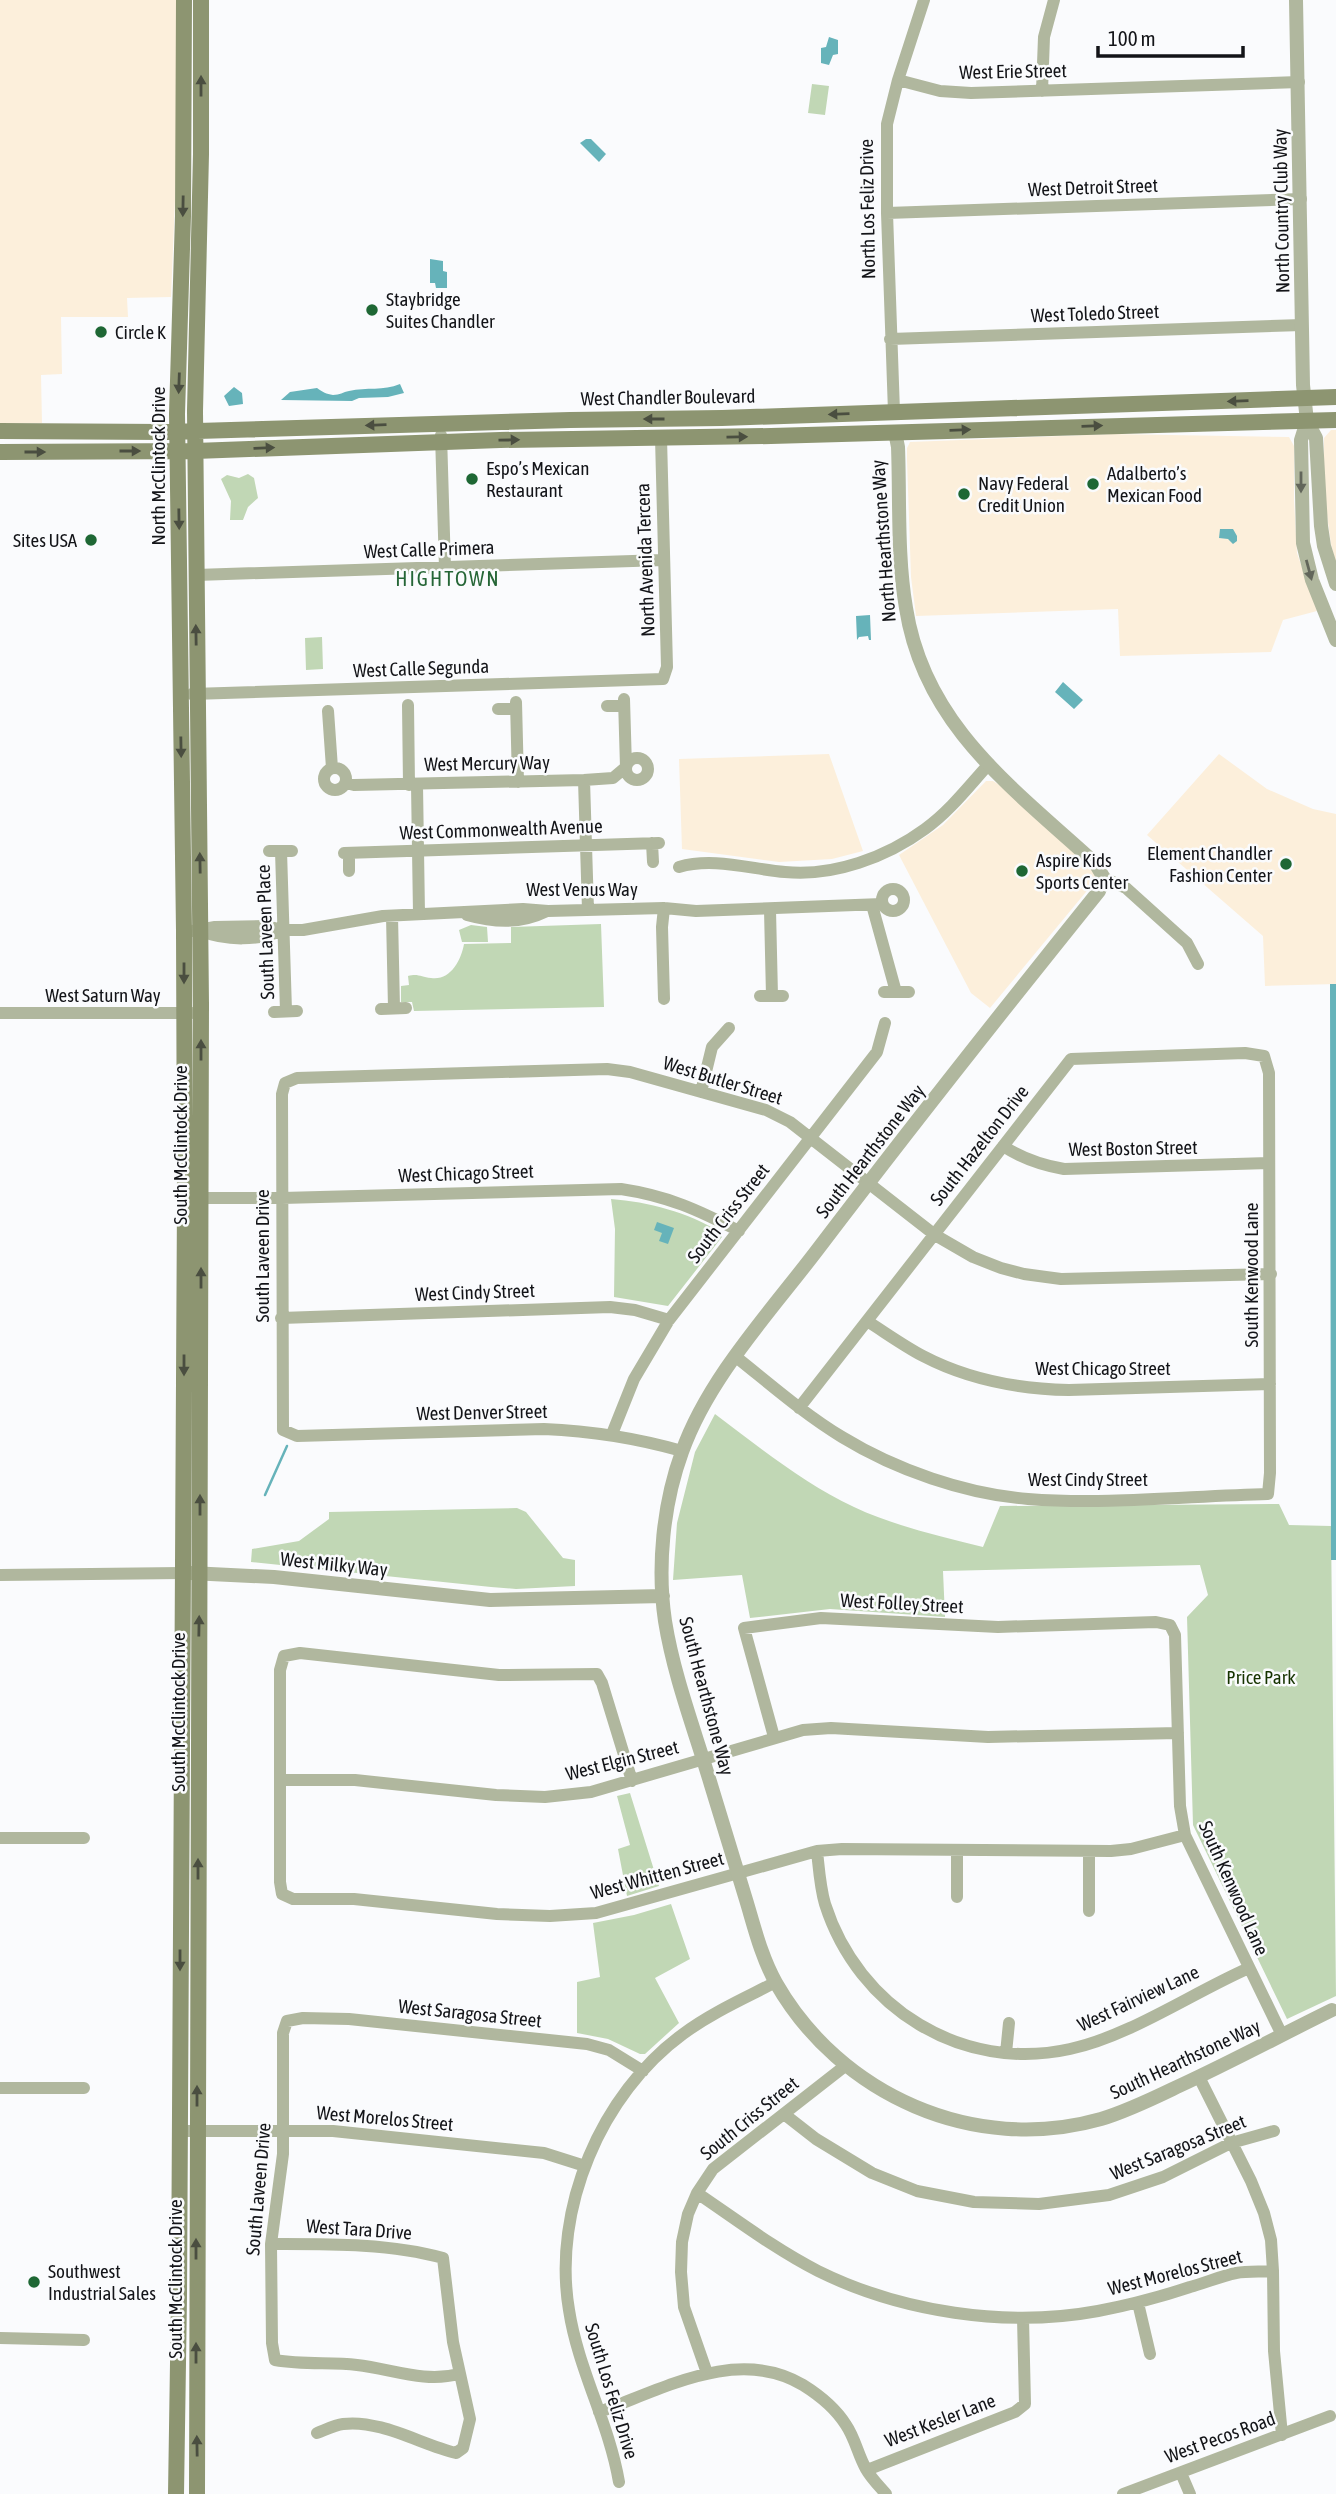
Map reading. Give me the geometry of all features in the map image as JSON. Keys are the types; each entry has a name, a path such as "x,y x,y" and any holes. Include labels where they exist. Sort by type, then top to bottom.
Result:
{"main road":[{"name":"North McClintock Drive","path":"184,0 184,154 178,431 184,931"},
{"name":"North McClintock Drive","path":"201,0 201,154 195,431 201,931"},
{"path":"184,154 201,154"},
{"name":"West Chandler Boulevard","path":"0,452 178,451 661,438 1336,397"},
{"name":"West Chandler Boulevard","path":"0,431 195,431 722,418 894,422 1336,420"},
{"name":"South McClintock Drive","path":"184,931 184,1014 193,1198 200,1573 197,2494"},
{"name":"South McClintock Drive","path":"176,2494 182,1573 201,1004 201,931"}],"street":[{"name":"North Los Feliz Drive","path":"894,422 887,124 924,0"},
{"path":"1042,91 1044,37 1054,0"},
{"name":"North Country Club Way","path":"1296,0 1302,325 1307,421"},
{"name":"West Erie Street","path":"898,80 940,91 971,93 1298,82"},
{"name":"West Detroit Street","path":"887,213 1301,199"},
{"name":"West Toledo Street","path":"890,339 1302,325"},
{"path":"1307,421 1317,439 1317,486 1322,535 1336,584"},
{"path":"1307,421 1301,440 1303,543 1312,580 1336,640"},
{"name":"North Hearthstone Way","path":"894,422 898,447 904,592 914,646 924,674 943,709 972,747 1096,863 1104,878"},
{"path":"440,423 445,568"},
{"name":"North Avenida Tercera","path":"661,438 667,667 663,679"},
{"path":"1303,543 1322,535"},
{"name":"West Calle Primera","path":"195,575 664,560"},
{"name":"West Calle Segunda","path":"180,692 197,694 663,679"},
{"name":"West Mercury Way","path":"332,768 324,776 327,786 337,790 346,783 413,785 613,778 626,767 624,702 607,706"},
{"path":"184,931 201,931 215,927 256,932 266,926 283,930 323,928 392,916 419,915 408,705"},
{"path":"498,709 516,706 517,782"},
{"path":"328,711 332,768 342,770 346,783"},
{"path":"679,867 706,862 796,873 848,865 891,849 925,828 948,809 989,764"},
{"path":"584,780 588,910"},
{"name":"West Commonwealth Avenue","path":"349,871 346,853 656,843 653,862"},
{"name":"South Laveen Place","path":"281,851 286,1011"},
{"path":"1104,878 1126,888 1187,943 1198,964"},
{"name":"South Hearthstone Way","path":"1104,878 1099,891 988,1028 710,1394 682,1451 667,1517 662,1564 664,1617 674,1665 737,1873 756,1933 776,1982 807,2026 845,2066 879,2089 919,2109 969,2124 1011,2128 1055,2127 1100,2119 1140,2104 1332,2010"},
{"name":"West Venus Way","path":"419,915 458,913 493,921 538,916 548,911 664,908 696,911 770,910 877,905 896,992"},
{"path":"664,908 664,999"},
{"path":"770,910 772,996"},
{"path":"392,916 394,1008"},
{"name":"West Saturn Way","path":"0,1013 190,1014 201,1004"},
{"name":"South Criss Street","path":"612,1434 634,1379 669,1320 877,1052 885,1023"},
{"path":"701,1091 712,1047 729,1028"},
{"name":"South Hazelton Drive","path":"799,1408 1071,1059 1245,1053 1264,1056"},
{"name":"South Kenwood Lane","path":"1264,1056 1269,1073 1271,1273 1268,1494"},
{"name":"West Butler Street","path":"285,1083 297,1078 607,1069 630,1072 766,1110 790,1122 935,1235 973,1257 1001,1268 1043,1278 1061,1279 1271,1273"},
{"name":"South Laveen Drive","path":"283,1430 282,1094 285,1083"},
{"name":"West Boston Street","path":"1003,1146 1017,1156 1039,1165 1065,1169 1269,1163"},
{"name":"West Chicago Street","path":"193,1198 621,1189 652,1193 690,1206 740,1231"},
{"name":"West Cindy Street","path":"281,1318 610,1307 635,1310 669,1320"},
{"name":"West Chicago Street","path":"867,1321 924,1356 960,1371 1006,1384 1069,1390 1270,1384"},
{"name":"West Cindy Street","path":"736,1357 799,1408 862,1449 921,1474 965,1488 1010,1497 1073,1501 1268,1494"},
{"name":"West Denver Street","path":"283,1430 297,1436 544,1429 612,1434 682,1451"},
{"name":"West Milky Way","path":"0,1575 200,1573 274,1577 490,1600 663,1596"},
{"name":"West Folley Street","path":"774,1737 744,1628 821,1618 998,1627 1156,1622 1170,1625"},
{"name":"South Kenwood Lane","path":"1170,1625 1175,1635 1181,1806 1185,1835 1282,2035"},
{"path":"280,1780 280,1671 284,1656 300,1653 499,1675 597,1674 632,1781"},
{"name":"West Elgin Street","path":"280,1780 355,1780 545,1797 592,1792 803,1730 831,1728 988,1737 1178,1733"},
{"name":"West Whitten Street","path":"280,1780 282,1894 293,1899 354,1899 497,1914 550,1916 596,1913 817,1851 1089,1852 1131,1849 1185,1835"},
{"path":"0,1838 84,1838"},
{"path":"957,1850 957,1898"},
{"name":"West Fairview Lane","path":"817,1851 825,1903 841,1942 858,1970 888,2003 920,2027 981,2050 1041,2053 1070,2049 1099,2040 1249,1968"},
{"path":"1089,1852 1089,1911"},
{"name":"South Los Feliz Drive","path":"619,2482 612,2448 568,2308 567,2244 573,2203 585,2166 602,2129 643,2071 683,2034 776,1982"},
{"name":"West Saragosa Street","path":"287,2021 303,2018 349,2020 587,2044 609,2050 643,2071"},
{"name":"South Laveen Drive","path":"287,2021 283,2033 283,2154 271,2244 272,2343 275,2360 296,2364 354,2365 424,2378 459,2374"},
{"path":"1006,2053 1009,2023"},
{"name":"South Criss Street","path":"706,2373 684,2307 681,2272 682,2242 688,2214 697,2193 713,2169 845,2066"},
{"path":"1199,2077 1251,2181 1271,2240 1274,2351 1282,2435"},
{"path":"0,2088 84,2088"},
{"name":"West Saragosa Street","path":"784,2114 816,2139 872,2173 917,2190 974,2202 1039,2204 1109,2195 1163,2177 1231,2143 1274,2131"},
{"name":"West Morelos Street","path":"180,2131 333,2131 544,2153 585,2166"},
{"name":"West Morelos Street","path":"697,2193 769,2244 819,2271 869,2291 918,2305 965,2314 1023,2318 1082,2313 1138,2303 1235,2273 1273,2271"},
{"name":"West Tara Drive","path":"271,2244 341,2245 443,2258 459,2374"},
{"path":"1138,2303 1150,2354"},
{"name":"West Kesler Lane","path":"867,2470 1014,2412 1024,2404 1023,2318"},
{"path":"0,2338 84,2340"},
{"path":"599,2412 706,2373 738,2368 765,2370 792,2378 815,2392 846,2425 867,2470 886,2494"},
{"path":"317,2433 343,2424 366,2425 412,2437 456,2454 463,2448 470,2419 459,2374"},
{"name":"West Pecos Road","path":"1123,2494 1331,2416"},
{"path":"1181,2473 1190,2494"}],"shaded area":[{"path":"0,0 177,0 177,152 171,297 127,298 128,317 61,317 62,374 41,375 42,423 0,423"},
{"path":"1331,430 1336,430 1336,564 1324,494 1324,438"},
{"path":"1112,434 1289,437 1294,446 1297,553 1317,611 1283,620 1271,652 1120,656 1118,609 916,616 911,577 907,460 910,442"},
{"path":"829,754 863,851 832,859 779,862 682,849 679,759"},
{"path":"1219,754 1267,789 1313,809 1336,814 1336,984 1265,986 1263,936 1147,835"},
{"path":"986,781 993,781 1001,786 1095,874 1095,881 990,1008 971,993 899,855 943,825"}],"green space":[{"path":"812,84 829,86 825,115 808,113"},
{"path":"248,474 254,478 258,498 248,507 243,520 230,520 231,501 221,479 227,475 239,478"},
{"path":"322,637 323,669 306,670 305,638"},
{"path":"601,924 604,1007 414,1011 412,1002 401,1002 401,986 409,985 408,976 444,976 454,968 464,944 511,943 511,927"},
{"path":"471,925 487,927 488,942 462,942 459,930"},
{"path":"611,1199 667,1209 720,1232 722,1237 668,1306 614,1297 615,1229"},
{"name":"Price Park","path":"715,1414 799,1476 854,1507 901,1525 983,1547 1000,1506 1279,1504 1289,1525 1331,1526 1336,1996 1287,2019 1193,1825 1187,1617 1208,1595 1200,1565 943,1571 945,1617 830,1609 750,1618 742,1575 673,1580 677,1523 695,1452"},
{"path":"517,1508 526,1512 563,1558 575,1560 575,1586 516,1589 251,1562 252,1549 299,1541 329,1519 329,1512"},
{"path":"630,1793 659,1886 627,1896 618,1849 630,1845 617,1796"},
{"path":"671,1904 690,1959 655,1978 679,2023 645,2054 608,2039 577,2033 577,1982 600,1977 593,1923"}],"water":[{"path":"829,37 838,40 838,54 833,55 829,65 821,63 821,48 826,47"},
{"path":"591,139 606,154 599,162 580,143"},
{"path":"430,259 443,261 443,271 447,272 447,288 436,288 435,283 430,283"},
{"path":"400,384 404,393 388,397 359,398 352,401 281,400 290,392 317,388 325,393 338,395 347,391"},
{"path":"234,387 242,393 243,404 229,406 224,396"},
{"path":"1220,529 1233,529 1237,541 1233,544 1228,539 1219,538"},
{"path":"870,615 871,640 868,636 859,637 857,640 856,616"},
{"path":"1063,682 1083,700 1074,709 1055,692"},
{"path":"1330,984 1336,984 1336,1560 1331,1560"},
{"path":"657,1222 674,1228 668,1244 659,1241 662,1233 654,1230"}],"waterway":[{"path":"265,1495 287,1446"}],"place":[{"name":"Staybridge Suites Chandler","path":"372,310"},
{"name":"Circle K","path":"101,332"},
{"name":"Espo’s Mexican Restaurant","path":"472,479"},
{"name":"Adalberto’s Mexican Food","path":"1093,484"},
{"name":"Navy Federal Credit Union","path":"964,494"},
{"name":"Sites USA","path":"91,540"},
{"name":"Element Chandler Fashion Center","path":"1286,864"},
{"name":"Aspire Kids Sports Center","path":"1022,871"},
{"name":"Southwest Industrial Sales","path":"34,2282"}],"district":[{"name":"HIGHTOWN","path":"448,578"}]}
